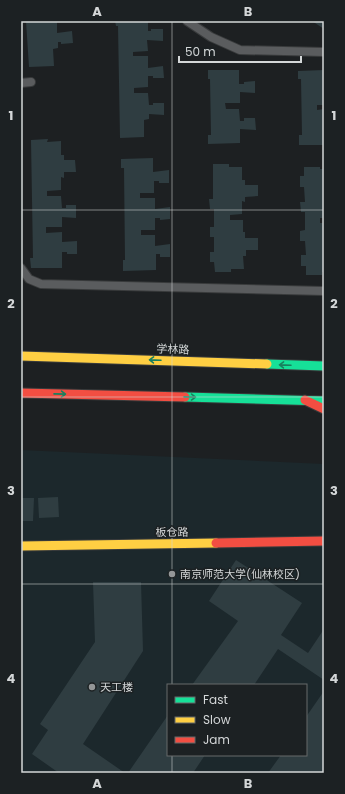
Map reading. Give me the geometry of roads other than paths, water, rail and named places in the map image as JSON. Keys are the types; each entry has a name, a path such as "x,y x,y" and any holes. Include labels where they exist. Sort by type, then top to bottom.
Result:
{"main road":[{"name":"学林路","path":"21,356 324,366"},
{"path":"21,393 324,401"},
{"path":"305,400 324,409"},
{"name":"板仓路","path":"21,546 324,541"}],"lane":[{"path":"187,21 211,38 240,50 324,52"},
{"path":"21,83 31,82"},
{"path":"21,268 29,279 42,284 324,291"}],"place":[{"name":"南京师范大学(仙林校区)","path":"172,574"},
{"name":"天工楼","path":"92,687"}]}
